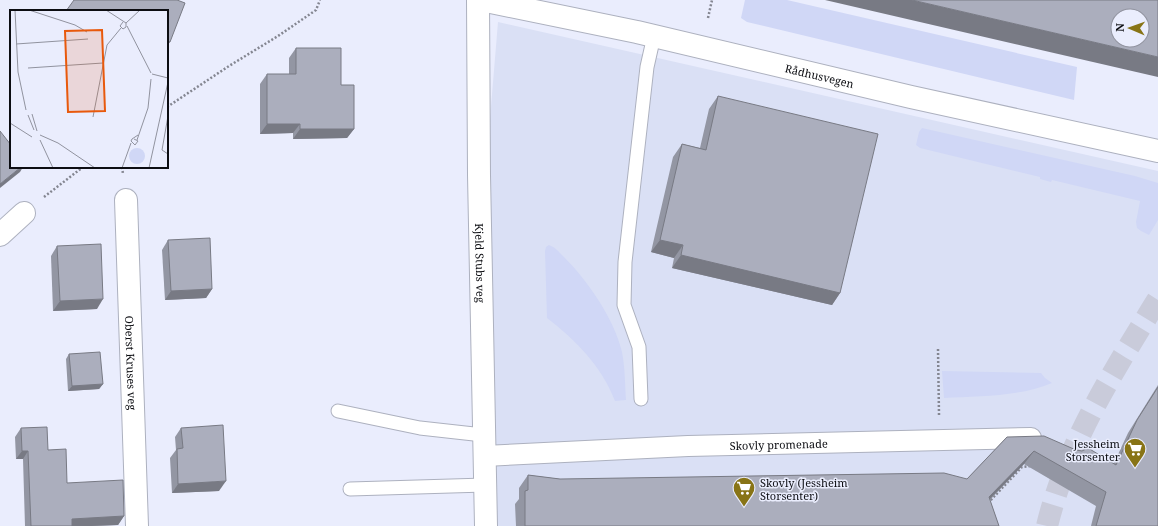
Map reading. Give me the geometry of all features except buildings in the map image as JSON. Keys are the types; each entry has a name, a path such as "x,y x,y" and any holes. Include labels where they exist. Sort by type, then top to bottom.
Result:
{"street":[{"name":"Kjeld Stubs veg","path":"478,0 483,434 486,526"},
{"name":"Rådhusvegen","path":"481,0 654,36 911,97 1158,151"},
{"name":"Oberst Kruses veg","path":"126,200 137,526"},
{"path":"0,235 24,213"},
{"name":"Skovly promenade","path":"484,456 688,446 940,440 1037,438 1050,444"}],"lane":[{"path":"641,399 639,347 624,305 625,262 647,67 654,36"},
{"path":"338,411 420,428 483,434"},
{"path":"350,489 485,484"}],"path":[{"path":"168,106 228,66 310,15 316,10 320,0"},
{"path":"708,18 712,0"},
{"path":"24,213 82,168"},
{"path":"938,349 938,399"},
{"path":"986,505 1022,467 1034,466"}],"shaded area":[{"path":"745,0 787,0 1077,67 1074,100 747,22 741,18"},
{"path":"498,22 1158,171 1158,526 489,526 479,252"},
{"path":"922,128 1135,176 1158,183 1158,220 1149,235 1137,228 1136,222 1140,201 1052,180 1051,182 1040,179 1040,177 920,148 916,145 919,132"},
{"path":"549,245 558,251 581,276 598,300 613,326 622,352 626,400 615,401 603,377 587,355 568,335 547,318 545,251 546,247"},
{"path":"942,371 1041,373 1052,383 1039,388 1013,393 944,398"}],"tunnel":[{"path":"1047,526 1053,503 1069,459 1089,417 1111,376 1158,299"}],"place":[{"name":"Jessheim Storsenter","path":"1135,468"},
{"name":"Skovly (Jessheim Storsenter)","path":"744,508"}]}
